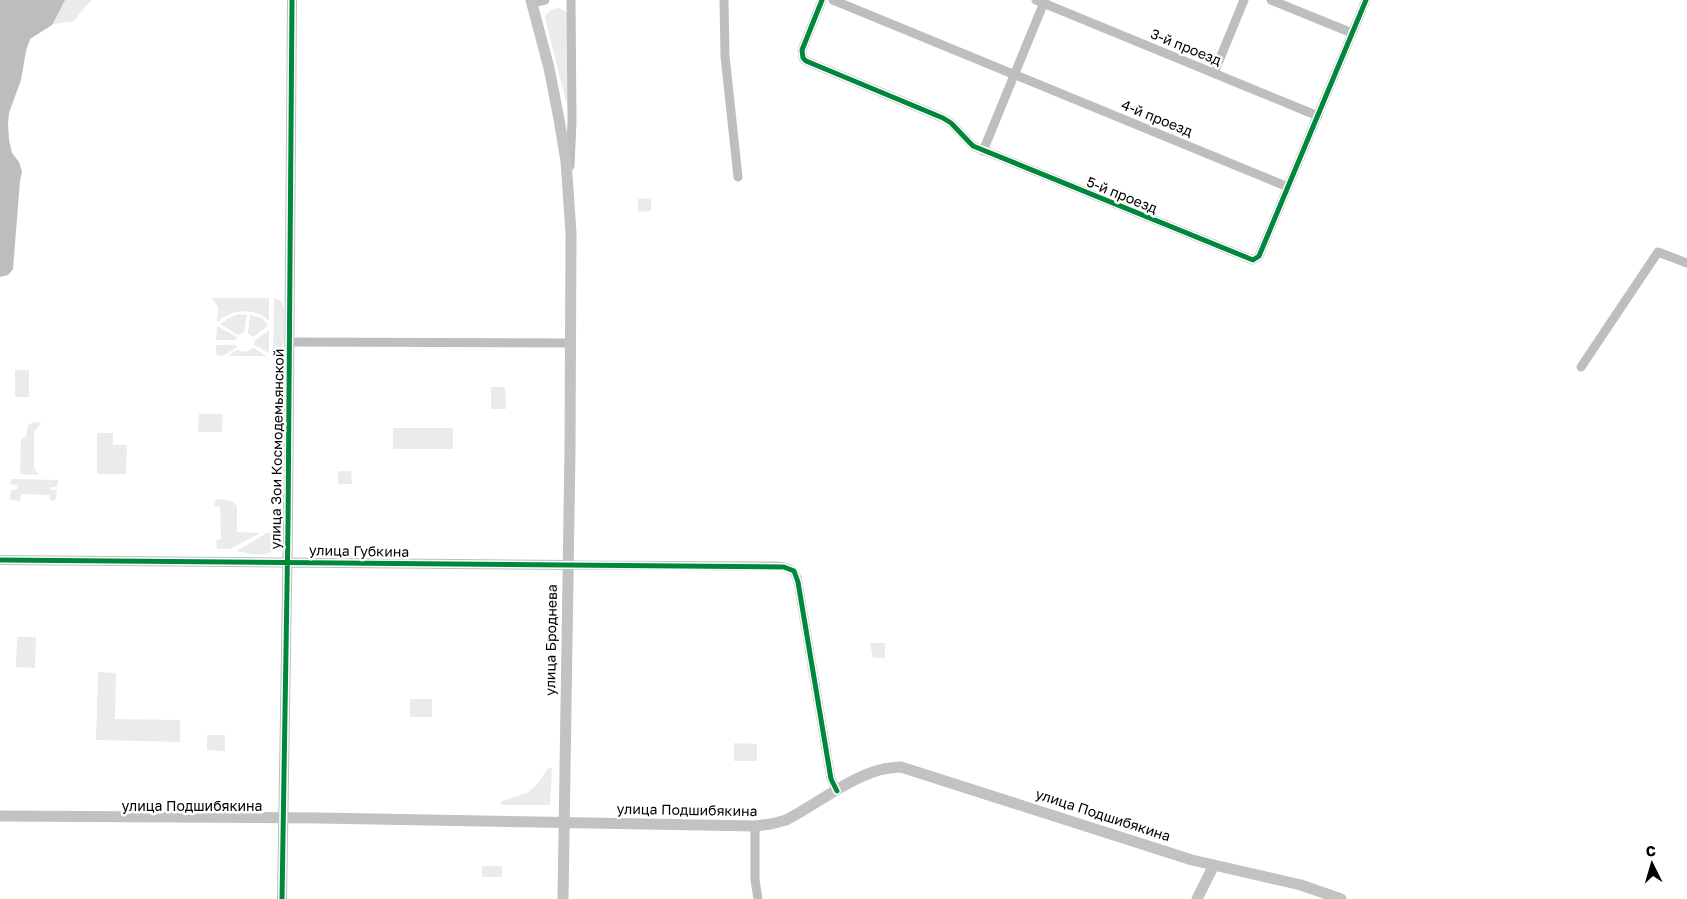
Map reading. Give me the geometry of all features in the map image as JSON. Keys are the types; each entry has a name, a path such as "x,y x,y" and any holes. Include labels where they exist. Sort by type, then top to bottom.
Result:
{"main road":[{"name":"улица Броднева","path":"531,1 549,68 559,119 566,161 571,232 562,899"},
{"name":"улица Подшибякина","path":"0,816 283,818 755,826 786,820 873,771 901,767 1185,858 1292,883 1341,899"},
{"path":"1197,899 1214,865"}],"street":[{"name":"улица Зои Космодемьянской","path":"282,899 290,342 292,0"},
{"path":"531,1 545,0"},
{"path":"569,193 572,121 571,0"},
{"path":"724,0 725,56 738,178"},
{"name":"5-й проезд","path":"822,0 802,50 803,58 806,61 944,118 969,143 983,150 1253,260 1259,256 1288,187"},
{"name":"4-й проезд","path":"833,0 1288,187"},
{"path":"1214,73 1244,0"},
{"path":"1271,0 1352,33"},
{"path":"1288,187 1366,0"},
{"path":"983,150 1015,74 1042,1"},
{"name":"3-й проезд","path":"1042,1 1318,116"},
{"path":"1581,367 1658,252 1687,263"},
{"path":"290,342 570,343"},
{"name":"улица Губкина","path":"0,560 568,565"},
{"path":"568,565 777,566 791,568 798,582 831,779 837,791"},
{"path":"755,826 755,880 758,899"}],"shaded area":[{"path":"0,0 65,0 52,25 30,39 21,80 9,113 9,140 12,153 19,162 22,172 13,269 8,275 0,277"},
{"path":"54,0 92,0 75,21 35,26"},
{"path":"559,8 568,15 568,104 545,18 550,11"},
{"path":"651,198 651,211 638,212 638,199"},
{"path":"212,298 269,298 269,321 257,313 243,311 230,314 217,322 218,307"},
{"path":"274,298 281,301 284,308 284,340 281,349 273,354"},
{"path":"238,314 247,315 244,332 238,335 220,324"},
{"path":"250,315 262,318 268,326 253,337 248,333"},
{"path":"217,326 237,337 236,340 216,340"},
{"path":"269,330 269,353 254,345 255,340"},
{"path":"216,345 235,345 237,347 225,355 219,356 216,353"},
{"path":"253,348 267,356 228,356 237,350 246,352"},
{"path":"15,370 29,370 29,397 15,397"},
{"path":"491,387 505,387 506,409 491,409"},
{"path":"199,414 223,414 222,432 198,432"},
{"path":"34,422 41,423 34,432 34,469 39,475 20,474 21,440 26,436 28,425"},
{"path":"393,428 453,428 453,449 393,449"},
{"path":"97,433 113,433 113,445 127,445 126,474 97,474"},
{"path":"338,471 351,471 352,484 338,484"},
{"path":"11,479 58,480 57,487 50,487 50,490 57,490 56,499 51,501 49,495 21,494 20,501 10,500 11,490 17,490 18,485 10,484"},
{"path":"219,499 232,501 237,506 237,532 261,533 230,549 217,549 216,540 221,539 220,507 215,506 214,503"},
{"path":"267,533 279,533 275,549 270,552 258,555 236,551"},
{"path":"17,637 36,637 35,668 16,667"},
{"path":"870,643 885,643 885,658 873,658"},
{"path":"98,672 116,673 115,719 180,720 180,742 96,740"},
{"path":"410,699 432,699 432,717 410,717"},
{"path":"207,735 225,735 225,751 207,750"},
{"path":"734,743 757,744 757,761 734,761"},
{"path":"548,768 552,768 550,805 500,805 502,801 524,794 534,788"},
{"path":"482,866 502,866 502,877 482,877"}],"cycle path":[{"path":"282,899 288,526 292,0"},
{"path":"822,0 802,50 803,58 806,61 943,118 951,123 973,146 1253,260 1259,256 1366,0"},
{"path":"0,560 784,567 794,571 798,582 831,779 837,791"}]}
